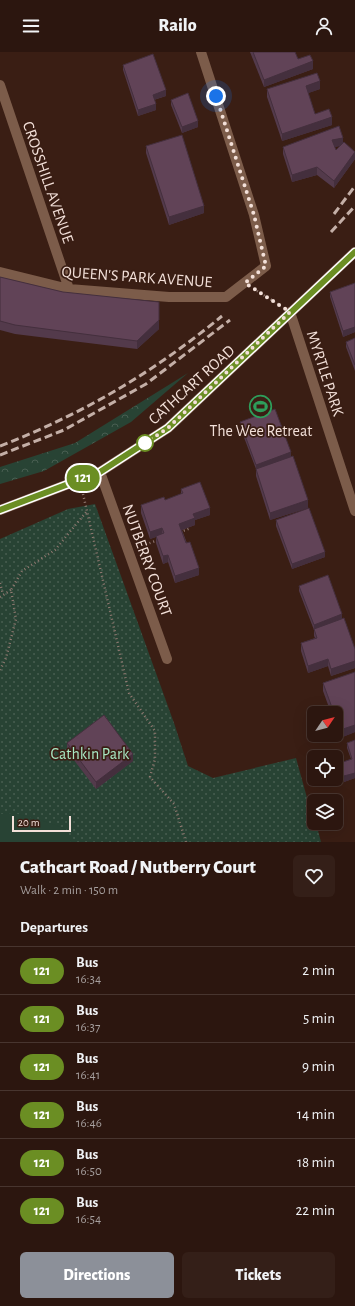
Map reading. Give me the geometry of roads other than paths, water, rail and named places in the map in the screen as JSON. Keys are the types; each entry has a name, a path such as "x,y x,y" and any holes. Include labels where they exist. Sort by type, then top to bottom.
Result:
{"street":[{"name":"QUEEN'S PARK AVENUE","path":"0,272 70,289 170,297 226,297 266,266 254,215 201,52"},
{"name":"CROSSHILL AVENUE","path":"0,85 70,289"},
{"name":"CATHCART ROAD","path":"0,510 100,472 168,428 355,252"},
{"name":"MYRTLE PARK","path":"290,312 355,511"},
{"name":"NUTBERRY COURT","path":"100,472 167,659"}],"railway":[{"path":"334,214 355,186"},
{"path":"331,232 355,206"},
{"path":"0,446 31,434 89,406 117,390 170,355 222,316"},
{"path":"0,455 64,430 146,384 230,320"}],"place":[{"name":"The Wee Retreat","path":"261,407"}],"park label":[{"name":"Cathkin Park","path":"90,753"}]}
